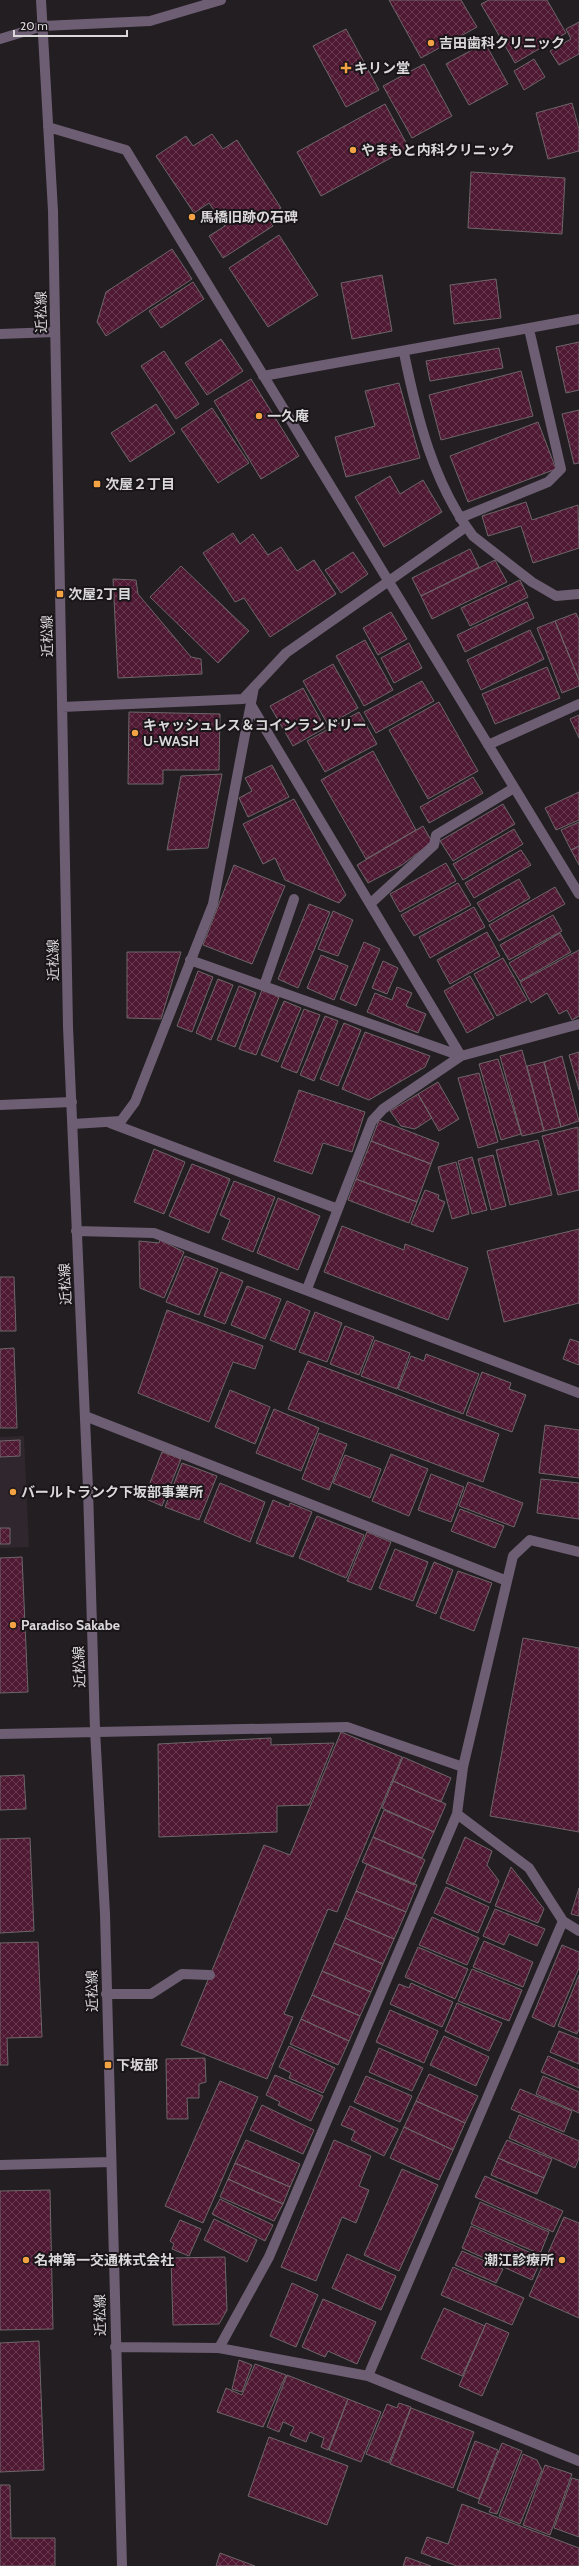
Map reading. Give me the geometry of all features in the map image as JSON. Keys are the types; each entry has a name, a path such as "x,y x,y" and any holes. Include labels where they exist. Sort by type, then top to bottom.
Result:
{"street":[{"name":"近松線","path":"41,0 48,127 55,332 68,1019 85,1416 95,1730 105,1914 110,2162 122,2566"},
{"path":"0,39 43,26 150,21 221,0"},
{"path":"48,127 126,150 514,788 576,882 579,894"},
{"path":"263,376 404,353 579,319"},
{"path":"460,518 548,482 561,469 528,329"},
{"path":"0,334 55,332"},
{"path":"404,353 418,422 453,508 466,527 473,536 532,582 556,596 579,594"},
{"path":"62,706 243,698 286,653 466,527"},
{"path":"73,1124 121,1121 135,1102 213,904 254,687"},
{"path":"488,745 579,704"},
{"path":"251,705 461,1056"},
{"path":"370,904 434,845 436,835 514,788"},
{"path":"264,986 294,899"},
{"path":"190,960 461,1056"},
{"path":"307,1290 372,1121 383,1109 461,1056 579,1024"},
{"path":"0,1105 72,1102"},
{"path":"108,1122 338,1209"},
{"path":"76,1231 154,1234 579,1393"},
{"path":"85,1416 507,1581"},
{"path":"219,2348 272,2250 457,1814 463,1767 513,1556 530,1540 579,1552"},
{"path":"0,1734 95,1730 347,1727 463,1767"},
{"path":"457,1814 529,1868 563,1922 579,1930"},
{"path":"368,2376 563,1922"},
{"path":"106,1994 151,1994 182,1974 210,1975"},
{"path":"0,2165 110,2162"},
{"path":"115,2347 219,2348 368,2376 579,2461"}],"shaded area":[{"name":"バールトランク下坂部事業所","path":"24,1436 29,1547 0,1548 0,1437"}],"building":[{"name":"吉田歯科クリニック","path":"389,0 461,0 477,27 421,58"},
{"path":"489,0 547,0 566,33 515,63 481,4"},
{"path":"579,22 579,54 559,65 550,51 571,39 566,29"},
{"name":"キリン堂","path":"346,29 379,90 346,107 313,46"},
{"path":"485,43 508,84 469,105 446,64"},
{"path":"534,59 545,77 524,90 514,71"},
{"path":"424,64 452,116 412,138 383,86"},
{"path":"572,103 579,129 579,151 548,159 536,113"},
{"name":"やまもと内科クリニック","path":"385,104 409,148 321,196 297,152"},
{"path":"212,134 223,149 237,140 281,208 267,217 273,226 223,258 209,236 225,226 209,203 194,213 156,156 186,136 193,146"},
{"path":"471,172 565,178 562,234 468,228"},
{"path":"279,235 318,295 268,327 229,268"},
{"path":"172,249 192,279 106,336 97,322 106,292"},
{"path":"382,275 392,331 352,339 341,283"},
{"path":"496,279 501,318 454,324 450,285"},
{"path":"193,282 204,299 161,328 149,311"},
{"path":"221,339 243,371 207,395 185,363"},
{"path":"579,342 579,390 566,393 556,347"},
{"path":"499,348 503,368 430,381 426,361"},
{"path":"164,351 199,404 176,419 141,366"},
{"path":"521,371 533,416 441,440 429,395"},
{"path":"251,379 299,456 261,479 214,401"},
{"path":"399,383 420,458 346,477 335,437 375,426 365,391"},
{"path":"156,404 175,433 130,462 111,433"},
{"path":"212,408 249,463 218,483 181,429"},
{"path":"579,410 579,463 574,464 562,414"},
{"path":"538,422 556,469 468,502 450,456"},
{"path":"390,476 400,494 423,480 442,512 384,547 355,497"},
{"path":"526,502 532,520 578,505 579,548 533,563 521,526 488,536 482,516"},
{"path":"233,533 240,544 253,534 268,555 281,547 297,571 314,560 336,594 270,637 244,598 235,602 203,553"},
{"path":"470,549 479,567 421,596 412,578"},
{"path":"353,552 368,574 341,593 325,570"},
{"path":"495,560 507,582 432,619 421,596"},
{"path":"181,566 249,631 218,663 150,597"},
{"path":"113,579 136,580 138,594 191,657 201,659 202,674 118,678"},
{"path":"520,580 528,597 470,626 461,608"},
{"path":"527,602 534,618 465,652 457,635"},
{"path":"391,612 407,639 378,655 363,628"},
{"path":"576,613 579,620 579,680 555,621"},
{"path":"555,621 579,680 579,686 562,693 537,628"},
{"path":"530,630 544,659 481,690 467,660"},
{"path":"365,640 393,690 364,706 336,656"},
{"path":"409,643 422,668 394,683 381,658"},
{"path":"333,664 358,708 328,725 303,681"},
{"path":"547,667 560,698 495,724 482,694"},
{"path":"422,681 434,701 376,733 364,712"},
{"path":"303,688 325,728 293,746 270,706"},
{"path":"439,702 478,771 428,799 389,730"},
{"path":"129,712 220,714 219,770 163,770 163,784 128,784"},
{"path":"359,712 377,744 325,772 307,741"},
{"path":"579,715 579,738 570,719"},
{"path":"373,751 416,830 366,859 321,780"},
{"path":"272,765 289,797 248,817 239,798 252,791 245,778"},
{"path":"222,774 208,848 167,850 181,776"},
{"path":"473,777 483,793 429,823 420,807"},
{"path":"579,792 579,820 556,830 545,808"},
{"path":"294,799 346,895 339,903 285,880 275,858 263,864 243,824"},
{"path":"503,804 515,824 453,861 440,841"},
{"path":"579,822 579,846 571,850 561,830"},
{"path":"423,826 432,842 402,865 368,883 357,865"},
{"path":"514,829 523,844 463,880 453,864"},
{"path":"579,846 579,865 571,850"},
{"path":"521,850 531,865 474,898 465,883"},
{"path":"446,863 456,881 400,912 390,894"},
{"path":"234,865 285,886 252,964 203,945"},
{"path":"519,879 530,898 489,922 477,903"},
{"path":"458,883 471,905 414,936 401,915"},
{"path":"555,887 565,904 499,941 489,925"},
{"path":"309,904 330,912 298,988 278,979"},
{"path":"474,907 485,927 430,958 419,937"},
{"path":"333,911 353,920 338,956 318,949"},
{"path":"553,915 562,931 509,960 500,945"},
{"path":"487,932 500,956 450,984 437,960"},
{"path":"560,933 571,952 520,981 509,963"},
{"path":"364,942 380,949 356,1006 340,999"},
{"path":"579,950 579,1016 572,1020 567,1010 559,1014 547,993 531,1003 520,982"},
{"path":"127,952 181,952 161,1019 127,1018"},
{"path":"321,955 348,966 334,1000 307,988"},
{"path":"503,958 527,1000 497,1016 474,974"},
{"path":"383,961 398,968 387,994 372,988"},
{"path":"198,971 213,977 192,1032 177,1026"},
{"path":"470,976 494,1018 467,1033 444,991"},
{"path":"218,979 233,985 211,1040 196,1033"},
{"path":"239,986 256,993 235,1047 217,1040"},
{"path":"397,987 412,993 406,1006 426,1014 418,1033 367,1012 375,993 392,1000"},
{"path":"262,990 279,997 256,1055 239,1049"},
{"path":"284,1001 301,1008 278,1062 261,1055"},
{"path":"304,1009 320,1015 297,1073 281,1067"},
{"path":"325,1016 338,1021 314,1081 300,1075"},
{"path":"344,1023 361,1030 338,1086 320,1079"},
{"path":"365,1032 430,1056 425,1067 369,1100 342,1089"},
{"path":"522,1050 544,1131 522,1136 500,1056"},
{"path":"579,1052 579,1090 569,1055"},
{"path":"562,1056 579,1121 561,1127 544,1062"},
{"path":"498,1059 521,1134 501,1140 479,1064"},
{"path":"544,1062 561,1127 544,1131 527,1066"},
{"path":"479,1073 498,1142 478,1148 458,1078"},
{"path":"438,1082 459,1119 439,1131 418,1094"},
{"path":"299,1090 365,1112 352,1152 323,1143 312,1174 274,1161"},
{"path":"418,1094 432,1118 415,1129 401,1126 390,1111"},
{"path":"379,1120 439,1143 431,1164 371,1141"},
{"path":"578,1127 579,1190 558,1195 542,1136"},
{"path":"538,1140 552,1195 510,1205 496,1150"},
{"path":"371,1141 431,1164 417,1202 356,1179"},
{"path":"154,1149 185,1162 164,1214 134,1202"},
{"path":"493,1155 506,1206 491,1210 478,1159"},
{"path":"472,1157 487,1210 472,1214 458,1161"},
{"path":"456,1162 469,1214 452,1219 438,1167"},
{"path":"192,1164 230,1179 209,1233 169,1216"},
{"path":"356,1179 417,1202 409,1223 348,1200"},
{"path":"234,1181 275,1197 253,1252 222,1239 230,1220 220,1215"},
{"path":"425,1190 439,1195 438,1199 445,1202 433,1232 411,1224"},
{"path":"278,1198 320,1216 298,1270 257,1253"},
{"path":"342,1226 404,1250 405,1244 468,1268 448,1320 324,1272"},
{"path":"579,1229 579,1303 504,1322 487,1251"},
{"path":"160,1240 184,1252 164,1298 140,1288 139,1241 159,1243"},
{"path":"185,1256 218,1269 199,1315 166,1302"},
{"path":"221,1272 243,1281 225,1324 204,1316"},
{"path":"0,1277 14,1277 16,1331 0,1331"},
{"path":"247,1286 281,1299 265,1339 231,1325"},
{"path":"287,1301 310,1311 295,1350 270,1340"},
{"path":"167,1310 263,1346 255,1369 233,1362 209,1422 138,1393"},
{"path":"315,1312 342,1323 327,1362 299,1352"},
{"path":"345,1326 374,1337 359,1375 330,1364"},
{"path":"570,1339 579,1342 579,1365 563,1359"},
{"path":"375,1340 410,1353 397,1389 361,1376"},
{"path":"14,1348 17,1428 0,1428 0,1349"},
{"path":"426,1354 479,1374 463,1414 398,1389 411,1356 424,1361"},
{"path":"308,1361 499,1434 483,1482 288,1409"},
{"path":"482,1372 511,1383 509,1389 526,1395 512,1432 466,1415"},
{"path":"230,1390 270,1407 255,1444 215,1427"},
{"path":"274,1409 319,1428 301,1471 256,1453"},
{"path":"545,1425 579,1430 579,1478 539,1473"},
{"path":"319,1433 347,1444 329,1490 302,1479"},
{"path":"20,1440 20,1456 0,1457 0,1441"},
{"path":"162,1452 181,1459 162,1506 144,1498"},
{"path":"391,1454 428,1469 409,1516 372,1501"},
{"path":"345,1455 381,1469 370,1498 333,1483"},
{"path":"182,1463 217,1476 199,1520 165,1507"},
{"path":"431,1474 464,1487 451,1522 418,1510"},
{"path":"541,1479 579,1483 579,1519 537,1513"},
{"path":"468,1482 523,1503 514,1527 459,1506"},
{"path":"220,1483 265,1502 250,1542 204,1522"},
{"path":"273,1500 289,1507 290,1503 312,1512 293,1557 256,1543"},
{"path":"460,1509 504,1526 495,1548 451,1531"},
{"path":"317,1516 364,1535 346,1578 299,1558"},
{"path":"0,1528 10,1528 10,1544 0,1544"},
{"path":"367,1532 391,1542 371,1590 347,1581"},
{"path":"395,1549 428,1562 413,1601 379,1588"},
{"name":"Paradiso Sakabe","path":"22,1557 28,1692 0,1693 0,1558"},
{"path":"434,1562 453,1570 436,1614 416,1606"},
{"path":"458,1571 492,1583 474,1631 440,1618"},
{"path":"523,1638 579,1648 579,1832 490,1816"},
{"path":"341,1732 402,1757 337,1912 328,1909 284,2014 293,2017 267,2079 181,2045 264,1845 290,1855"},
{"path":"271,1738 271,1745 334,1743 309,1805 277,1806 277,1832 159,1837 158,1744"},
{"path":"403,1757 451,1778 441,1802 393,1781"},
{"path":"24,1775 26,1809 0,1810 0,1776"},
{"path":"393,1781 446,1804 434,1832 382,1808"},
{"path":"384,1810 434,1832 422,1858 373,1837"},
{"path":"373,1837 425,1860 414,1885 362,1862"},
{"path":"465,1837 492,1851 487,1865 499,1881 490,1903 446,1883"},
{"path":"30,1838 34,1931 0,1933 0,1839"},
{"path":"367,1864 417,1885 406,1912 356,1891"},
{"path":"511,1867 544,1909 538,1923 495,1906"},
{"path":"446,1887 489,1907 478,1933 434,1913"},
{"path":"579,1888 579,1916 571,1914"},
{"path":"356,1891 406,1912 394,1939 345,1918"},
{"path":"495,1909 545,1929 537,1946 509,1934 504,1945 483,1936"},
{"path":"432,1917 479,1938 467,1965 419,1945"},
{"path":"345,1918 394,1939 383,1964 334,1943"},
{"path":"484,1941 533,1962 523,1987 473,1967"},
{"path":"38,1942 42,2037 7,2038 8,2065 0,2065 0,1943"},
{"path":"334,1943 383,1964 371,1992 322,1971"},
{"path":"562,1945 579,1952 579,1968 554,2027 532,2017"},
{"path":"418,1947 468,1969 455,1999 405,1977"},
{"path":"472,1969 522,1990 509,2021 458,2001"},
{"path":"322,1971 371,1992 360,2016 312,1995"},
{"path":"579,1975 579,2029 577,2034 558,2026"},
{"path":"411,1983 453,2002 442,2027 390,2004 399,1984 409,1988"},
{"path":"312,1995 360,2016 349,2041 301,2019"},
{"path":"457,2003 502,2023 489,2051 445,2031"},
{"path":"390,2010 438,2031 424,2063 376,2042"},
{"path":"301,2019 349,2041 338,2065 290,2044"},
{"path":"559,2031 579,2039 579,2064 550,2052"},
{"path":"444,2036 489,2057 476,2086 430,2065"},
{"path":"289,2046 335,2068 323,2093 289,2078 291,2073 279,2067"},
{"path":"379,2048 423,2068 412,2091 369,2072"},
{"path":"548,2056 579,2070 579,2088 541,2072"},
{"path":"205,2058 206,2082 199,2084 199,2098 187,2098 188,2119 167,2119 166,2059"},
{"path":"429,2074 478,2096 465,2123 416,2101"},
{"path":"275,2075 323,2096 311,2121 278,2105 280,2102 266,2095"},
{"path":"366,2076 412,2096 400,2122 354,2102"},
{"path":"543,2076 579,2092 579,2113 536,2094"},
{"path":"220,2081 258,2097 203,2223 165,2206"},
{"path":"520,2089 572,2111 564,2132 511,2109"},
{"path":"416,2101 465,2123 453,2150 404,2127"},
{"path":"262,2105 314,2130 303,2154 250,2130"},
{"path":"350,2106 398,2129 384,2156 351,2140 355,2131 341,2125"},
{"path":"519,2115 579,2141 579,2158 575,2168 509,2138"},
{"path":"404,2127 453,2150 439,2180 390,2158"},
{"path":"246,2140 300,2164 290,2187 235,2163"},
{"path":"334,2140 371,2156 359,2186 369,2190 356,2223 342,2217 316,2281 281,2267"},
{"path":"507,2140 552,2159 544,2178 498,2158"},
{"path":"498,2158 544,2178 537,2194 491,2175"},
{"path":"235,2163 290,2187 283,2204 228,2179"},
{"path":"402,2169 438,2185 399,2271 364,2255"},
{"path":"485,2176 563,2211 553,2232 475,2197"},
{"path":"228,2179 283,2204 274,2221 220,2197"},
{"name":"名神第一交通株式会社","path":"50,2190 53,2329 0,2330 0,2191"},
{"path":"220,2199 273,2225 265,2241 212,2214"},
{"path":"480,2202 549,2232 540,2254 471,2224"},
{"name":"潮江診療所","path":"564,2217 579,2223 579,2318 529,2296"},
{"path":"214,2219 257,2240 247,2262 204,2240"},
{"path":"180,2220 201,2229 189,2256 172,2249 174,2244 170,2241"},
{"path":"471,2226 542,2258 532,2280 462,2248"},
{"path":"462,2251 503,2269 496,2283 455,2265"},
{"path":"347,2254 396,2276 381,2310 332,2288"},
{"path":"225,2257 227,2310 219,2324 173,2325 171,2258"},
{"path":"453,2267 524,2298 512,2325 441,2295"},
{"path":"292,2283 318,2295 296,2347 270,2336"},
{"path":"323,2299 376,2322 357,2364 328,2351 325,2357 302,2347"},
{"path":"444,2308 485,2326 462,2376 421,2358"},
{"path":"486,2323 509,2333 482,2396 459,2386"},
{"path":"39,2341 44,2470 0,2472 0,2343"},
{"path":"239,2360 252,2365 242,2392 232,2389"},
{"path":"255,2364 286,2375 263,2427 217,2412 226,2388 242,2395"},
{"path":"287,2375 348,2399 328,2450 321,2447 324,2438 310,2432 306,2442 290,2435 294,2427 283,2422 279,2432 267,2427"},
{"path":"348,2399 381,2412 361,2462 329,2450"},
{"path":"399,2403 411,2407 389,2463 366,2454 387,2404 397,2408"},
{"path":"411,2408 474,2432 453,2488 390,2464"},
{"path":"269,2437 348,2466 327,2525 248,2496"},
{"path":"475,2441 498,2450 479,2499 457,2490"},
{"path":"502,2443 522,2451 497,2514 489,2512 491,2508 478,2503"},
{"path":"523,2454 537,2460 542,2470 520,2524 499,2516"},
{"path":"545,2465 572,2474 550,2535 523,2525"},
{"path":"572,2478 579,2480 579,2537 554,2528"},
{"path":"0,2485 10,2485 11,2538 55,2538 55,2566 0,2566"},
{"path":"462,2504 579,2548 579,2566 457,2566 421,2553 427,2537 448,2544"},
{"path":"220,2553 255,2566 216,2566"},
{"path":"406,2557 431,2566 403,2566"}],"place":[{"name":"吉田歯科クリニック","path":"431,43"},
{"name":"キリン堂","path":"346,68"},
{"name":"やまもと内科クリニック","path":"353,150"},
{"name":"馬橋旧跡の石碑","path":"192,217"},
{"name":"一久庵","path":"259,416"},
{"name":"次屋２丁目","path":"97,484"},
{"name":"次屋2丁目","path":"60,594"},
{"name":"キャッシュレス＆コインランドリー U-WASH","path":"135,733"},
{"name":"バールトランク下坂部事業所","path":"13,1492"},
{"name":"Paradiso Sakabe","path":"13,1625"},
{"name":"下坂部","path":"108,2065"},
{"name":"名神第一交通株式会社","path":"26,2260"},
{"name":"潮江診療所","path":"562,2260"}]}
